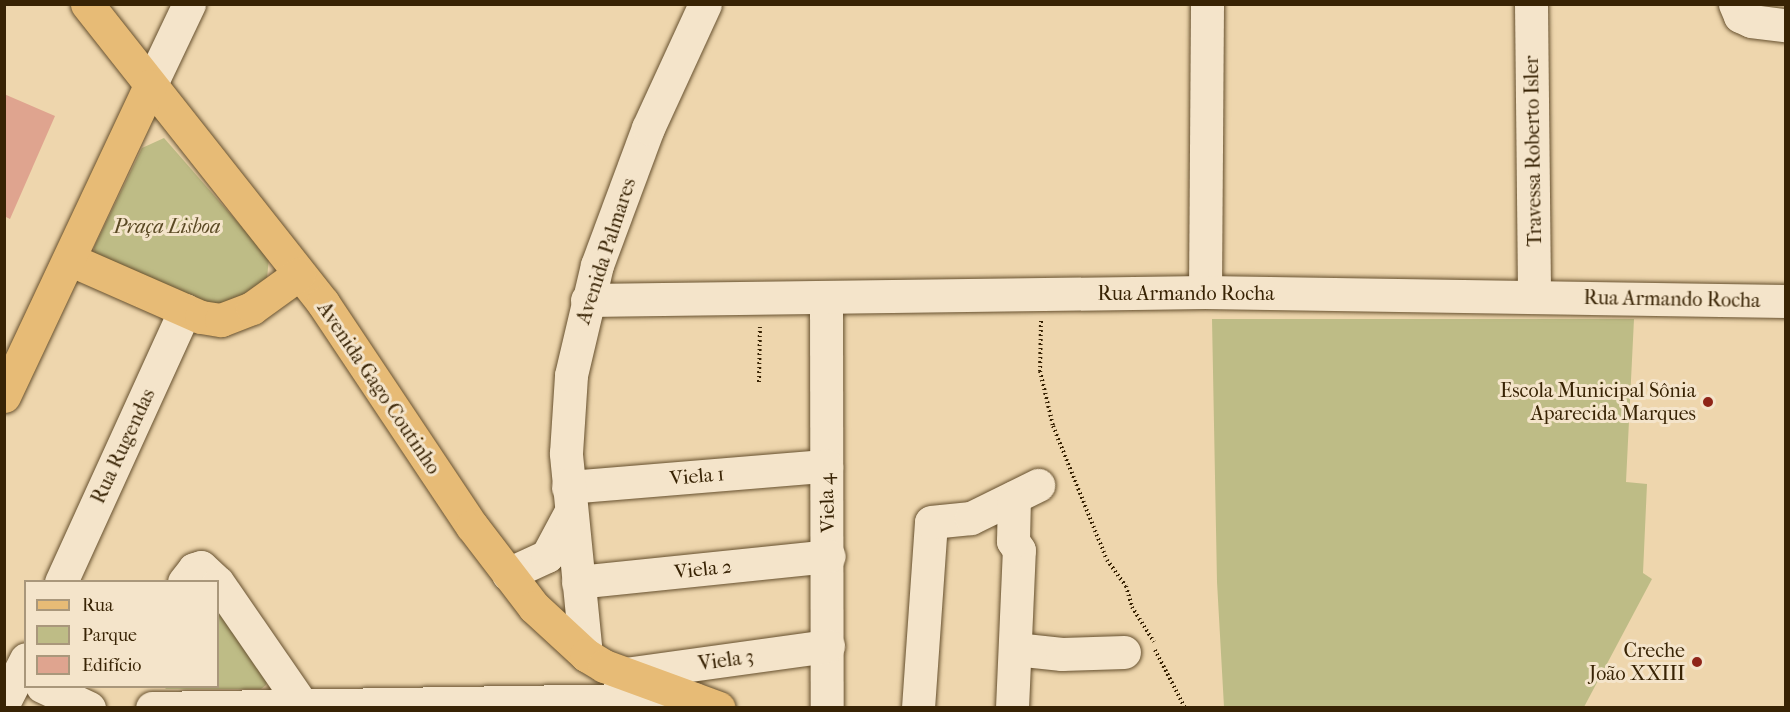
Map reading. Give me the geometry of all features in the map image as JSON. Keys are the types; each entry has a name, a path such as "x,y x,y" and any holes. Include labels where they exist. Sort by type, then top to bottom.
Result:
{"main road":[{"name":"Avenida Gago Coutinho","path":"87,4 299,274 508,574 534,607 586,655 625,674 706,703"},
{"path":"4,396 71,260 150,86"},
{"path":"71,260 201,317 233,316 299,274"}],"street":[{"path":"150,86 189,4"},
{"name":"Avenida Palmares","path":"586,655 570,499 566,423 587,300 648,128 705,4"},
{"path":"1204,292 1207,4"},
{"name":"Travessa Roberto Isler","path":"1531,4 1534,297"},
{"path":"1736,4 1740,16 1751,21 1785,25"},
{"name":"Rua Armando Rocha","path":"587,300 826,299 1204,292 1785,301"},
{"name":"Viela 4","path":"826,299 826,466 829,556 827,708"},
{"name":"Rua Rugendas","path":"62,580 185,310"},
{"name":"Viela 1","path":"570,499 826,466"},
{"path":"918,708 931,522 971,518 1026,491 1013,541 1019,550 1012,708"},
{"name":"Avenida Palmares","path":"508,574 547,556 570,499"},
{"name":"Viela 2","path":"578,582 829,556"},
{"path":"185,580 194,568 201,567 215,580"},
{"path":"219,585 303,706"},
{"name":"Viela 3","path":"625,674 828,646"},
{"path":"1015,649 1062,654 1124,652"},
{"path":"42,688 89,708"},
{"path":"139,703 303,706 706,703"}],"path":[{"path":"1041,294 1040,371 1053,426 1107,560 1126,586 1132,607 1152,636 1157,659 1172,678 1185,708"},
{"path":"759,382 761,299"}],"green space":[{"name":"Praça Lisboa","path":"164,138 269,258 267,278 231,303 206,304 95,257 94,247 142,148"},
{"path":"1212,319 1634,319 1626,482 1647,484 1643,573 1652,579 1584,707 1224,707 1217,582"},
{"path":"219,605 268,679 266,685 261,689 166,689 219,688"}],"building":[{"path":"4,94 55,116 10,219 4,216"}],"place":[{"name":"Escola Municipal Sônia Aparecida Marques","path":"1708,402"},
{"name":"Creche João XXIII","path":"1697,662"}]}
